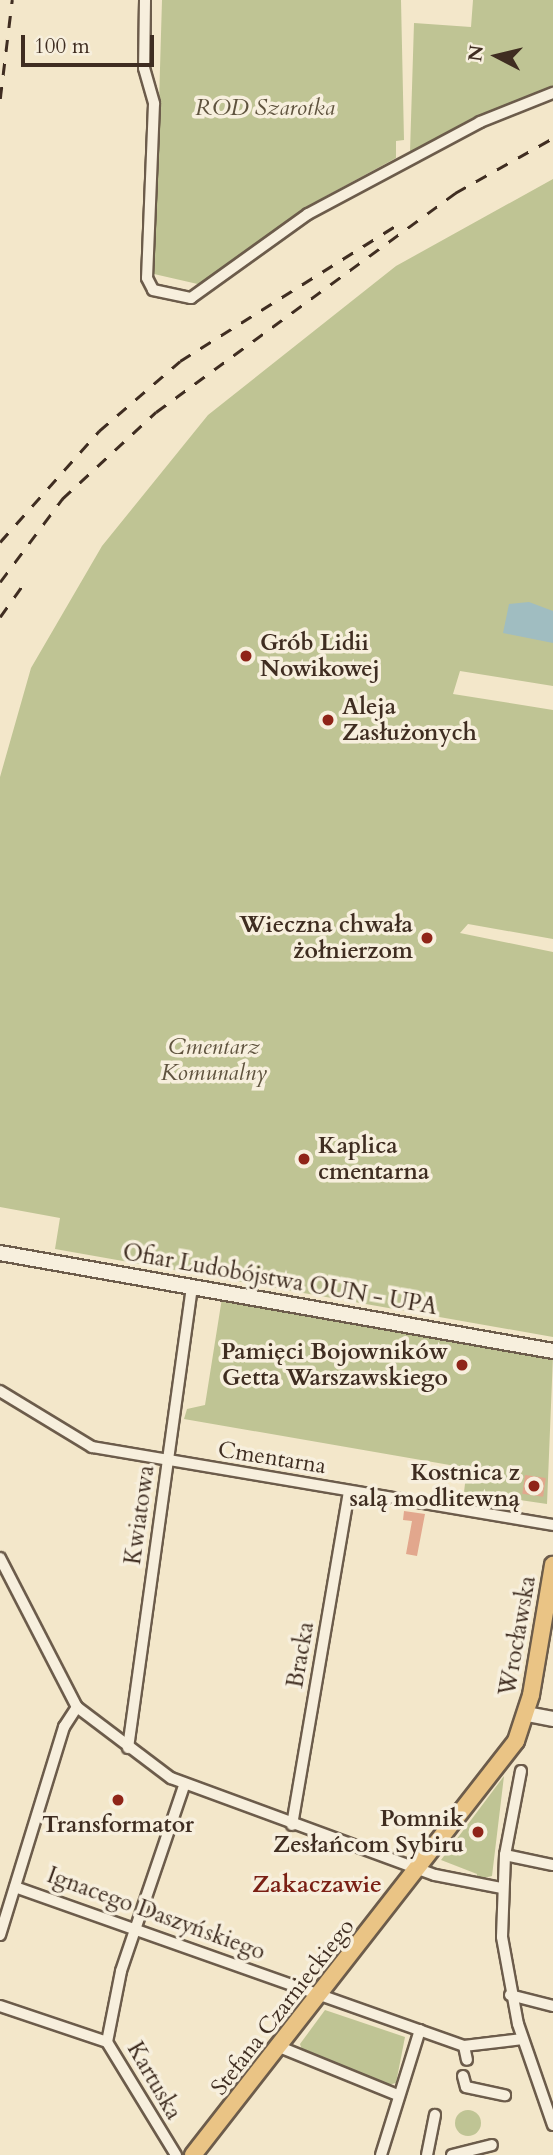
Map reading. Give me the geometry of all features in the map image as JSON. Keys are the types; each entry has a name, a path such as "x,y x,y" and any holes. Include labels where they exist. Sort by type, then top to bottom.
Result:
{"main road":[{"name":"Wrocławska","path":"527,1714 553,1565"},
{"name":"Stefana Czarnieckiego","path":"193,2155 323,1997 516,1741 527,1714"}],"street":[{"path":"145,0 144,68 154,104 147,278 153,290 178,295 198,294 308,214 480,122 553,93"},
{"name":"Ofiar Ludobójstwa OUN - UPA","path":"0,1253 553,1351"},
{"name":"Kwiatowa","path":"128,1748 192,1287"},
{"name":"Cmentarna","path":"0,1391 82,1444 168,1462 553,1525"},
{"name":"Bracka","path":"292,1825 349,1492"},
{"path":"0,1558 77,1707 128,1748 184,1786 418,1869 501,1888"},
{"path":"0,1935 64,1727 77,1707"},
{"path":"527,1714 553,1719"},
{"path":"521,1771 501,1888 510,1995 553,2125"},
{"name":"Kartuska","path":"176,2155 107,2042 121,1971 139,1927 184,1786"},
{"path":"505,1855 553,1865"},
{"name":"Ignacego Daszyńskiego","path":"15,1887 139,1927 323,1997 464,2046 523,2039"},
{"path":"510,1995 553,2006"},
{"path":"0,2006 107,2042"},
{"path":"380,2155 420,2030"},
{"path":"464,2046 467,2060"},
{"path":"282,2048 398,2095"},
{"path":"463,2076 466,2087 505,2095"},
{"path":"427,2155 435,2115"},
{"path":"452,2155 492,2145"}],"green space":[{"name":"ROD Szarotka","path":"162,0 401,0 404,140 396,141 396,158 326,196 202,285 154,274"},
{"path":"473,0 553,0 553,87 410,152 414,23 471,27"},
{"name":"Cmentarz Komunalny","path":"553,179 553,686 460,671 453,694 553,710 553,939 468,924 460,933 553,952 553,1337 55,1249 60,1218 0,1207 0,777 31,668 102,546 208,415 396,266"},
{"path":"222,1298 553,1356 547,1504 464,1492 467,1468 184,1419 187,1409 205,1405"},
{"path":"504,1776 492,1876 476,1880 477,1874 441,1860"},
{"path":"325,2010 405,2037 396,2083 384,2086 303,2053 300,2044"},
{"path":"468,2110 477,2114 481,2123 477,2132 468,2136 459,2132 455,2123 459,2114"}],"water":[{"path":"529,602 553,611 553,643 503,633 509,604"}],"building":[{"name":"Kostnica z salą modlitewną","path":"525,1475 546,1478 543,1497 522,1494"},
{"path":"404,1511 425,1514 417,1556 406,1554 412,1521 403,1520"}],"railway":[{"path":"0,99 12,0"},
{"path":"0,582 62,499 156,412 455,193 553,138"},
{"path":"0,542 99,431 180,361 398,224"},
{"path":"0,617 25,582"}],"place":[{"name":"Grób Lidii Nowikowej","path":"246,656"},
{"name":"Aleja Zasłużonych","path":"328,720"},
{"name":"Wieczna chwała żołnierzom","path":"427,938"},
{"name":"Kaplica cmentarna","path":"304,1159"},
{"name":"Pamięci Bojowników Getta Warszawskiego","path":"462,1365"},
{"name":"Kostnica z salą modlitewną","path":"534,1486"},
{"name":"Transformator","path":"118,1800"},
{"name":"Pomnik Zesłańcom Sybiru","path":"478,1832"}],"district":[{"name":"Zakaczawie","path":"317,1885"}]}
